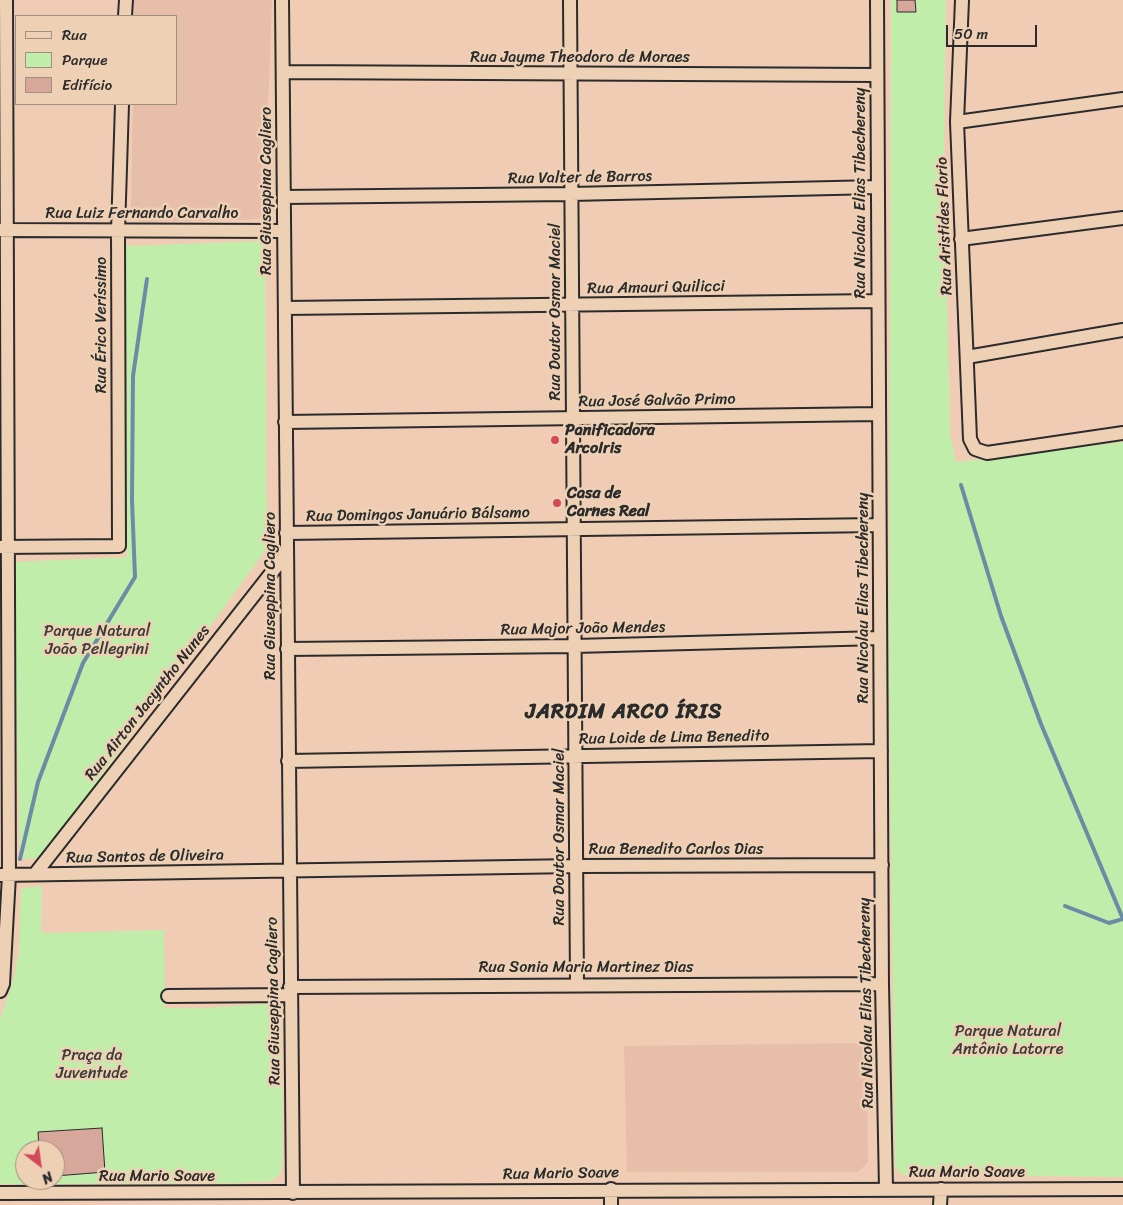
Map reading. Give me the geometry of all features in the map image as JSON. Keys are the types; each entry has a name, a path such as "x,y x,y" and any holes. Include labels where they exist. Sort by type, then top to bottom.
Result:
{"street":[{"path":"0,991 3,984 4,875 3,547 6,0"},
{"path":"125,15 126,0"},
{"name":"Rua Giuseppina Cagliero","path":"282,0 293,1193"},
{"name":"Rua Doutor Osmar Maciel","path":"570,0 577,984"},
{"name":"Rua Aristides Florio","path":"962,0 957,122 967,357 968,434 975,449 986,453 1123,433"},
{"name":"Rua Nicolau Elias Tibechereny","path":"879,2 877,187 882,984 886,1189"},
{"name":"Rua Jayme Theodoro de Moraes","path":"283,72 877,75"},
{"path":"957,122 1123,98"},
{"name":"Rua Érico Veríssimo","path":"3,547 119,546 118,231 122,105"},
{"name":"Rua Valter de Barros","path":"284,198 877,187"},
{"path":"961,239 1123,218"},
{"name":"Rua Luiz Fernando Carvalho","path":"4,230 284,231"},
{"name":"Rua Amauri Quilicci","path":"284,308 878,301"},
{"path":"967,357 1123,330"},
{"name":"Rua José Galvão Primo","path":"286,422 879,414"},
{"name":"Rua Domingos Januário Bálsamo","path":"286,533 879,526"},
{"name":"Rua Airton Jacyntho Nunes","path":"35,874 286,553"},
{"name":"Rua Major João Mendes","path":"287,649 574,646 880,638"},
{"name":"Rua Loide de Lima Benedito","path":"288,760 881,751"},
{"name":"Rua Benedito Carlos Dias","path":"290,871 577,866 882,865"},
{"name":"Rua Santos de Oliveira","path":"4,875 290,871"},
{"name":"Rua Sonia Maria Martinez Dias","path":"168,996 577,984 882,984"},
{"path":"940,1205 941,1189"},
{"name":"Rua Mario Soave","path":"0,1193 197,1199 293,1193 396,1199 611,1190 1123,1189"},
{"path":"611,1190 611,1205"}],"shaded area":[{"path":"134,0 272,0 264,213 261,218 247,220 143,222 134,220 131,210 133,105 178,105 178,15 134,15"},
{"path":"866,1043 868,1162 858,1172 627,1172 624,1046"}],"green space":[{"name":"Parque Natural Antônio Latorre","path":"891,0 946,0 944,150 950,433 956,462 1123,442 1123,1177 902,1175 895,1167 889,674"},
{"name":"Parque Natural João Pellegrini","path":"265,241 267,548 42,858 20,859 13,562 127,557 125,246"},
{"name":"Praça da Juventude","path":"42,886 41,931 45,933 164,930 165,1008 204,1008 281,1003 283,1156 281,1172 272,1181 237,1183 65,1184 65,1140 15,1140 15,1184 0,1184 0,1020 13,981 19,952 21,888"}],"building":[{"path":"897,0 915,0 916,12 897,12"},
{"path":"102,1128 105,1172 65,1175 65,1140 38,1140 38,1132"}],"waterway":[{"path":"20,859 38,782 83,663 135,577 132,500 133,376 147,279"},
{"path":"961,485 1001,616 1041,724 1123,919"},
{"path":"1065,906 1109,923 1123,919"}],"place":[{"name":"Panificadora ArcoIris","path":"555,440"},
{"name":"Casa de Carnes Real","path":"557,503"}],"district":[{"name":"JARDIM ARCO ÍRIS","path":"624,713"}]}
